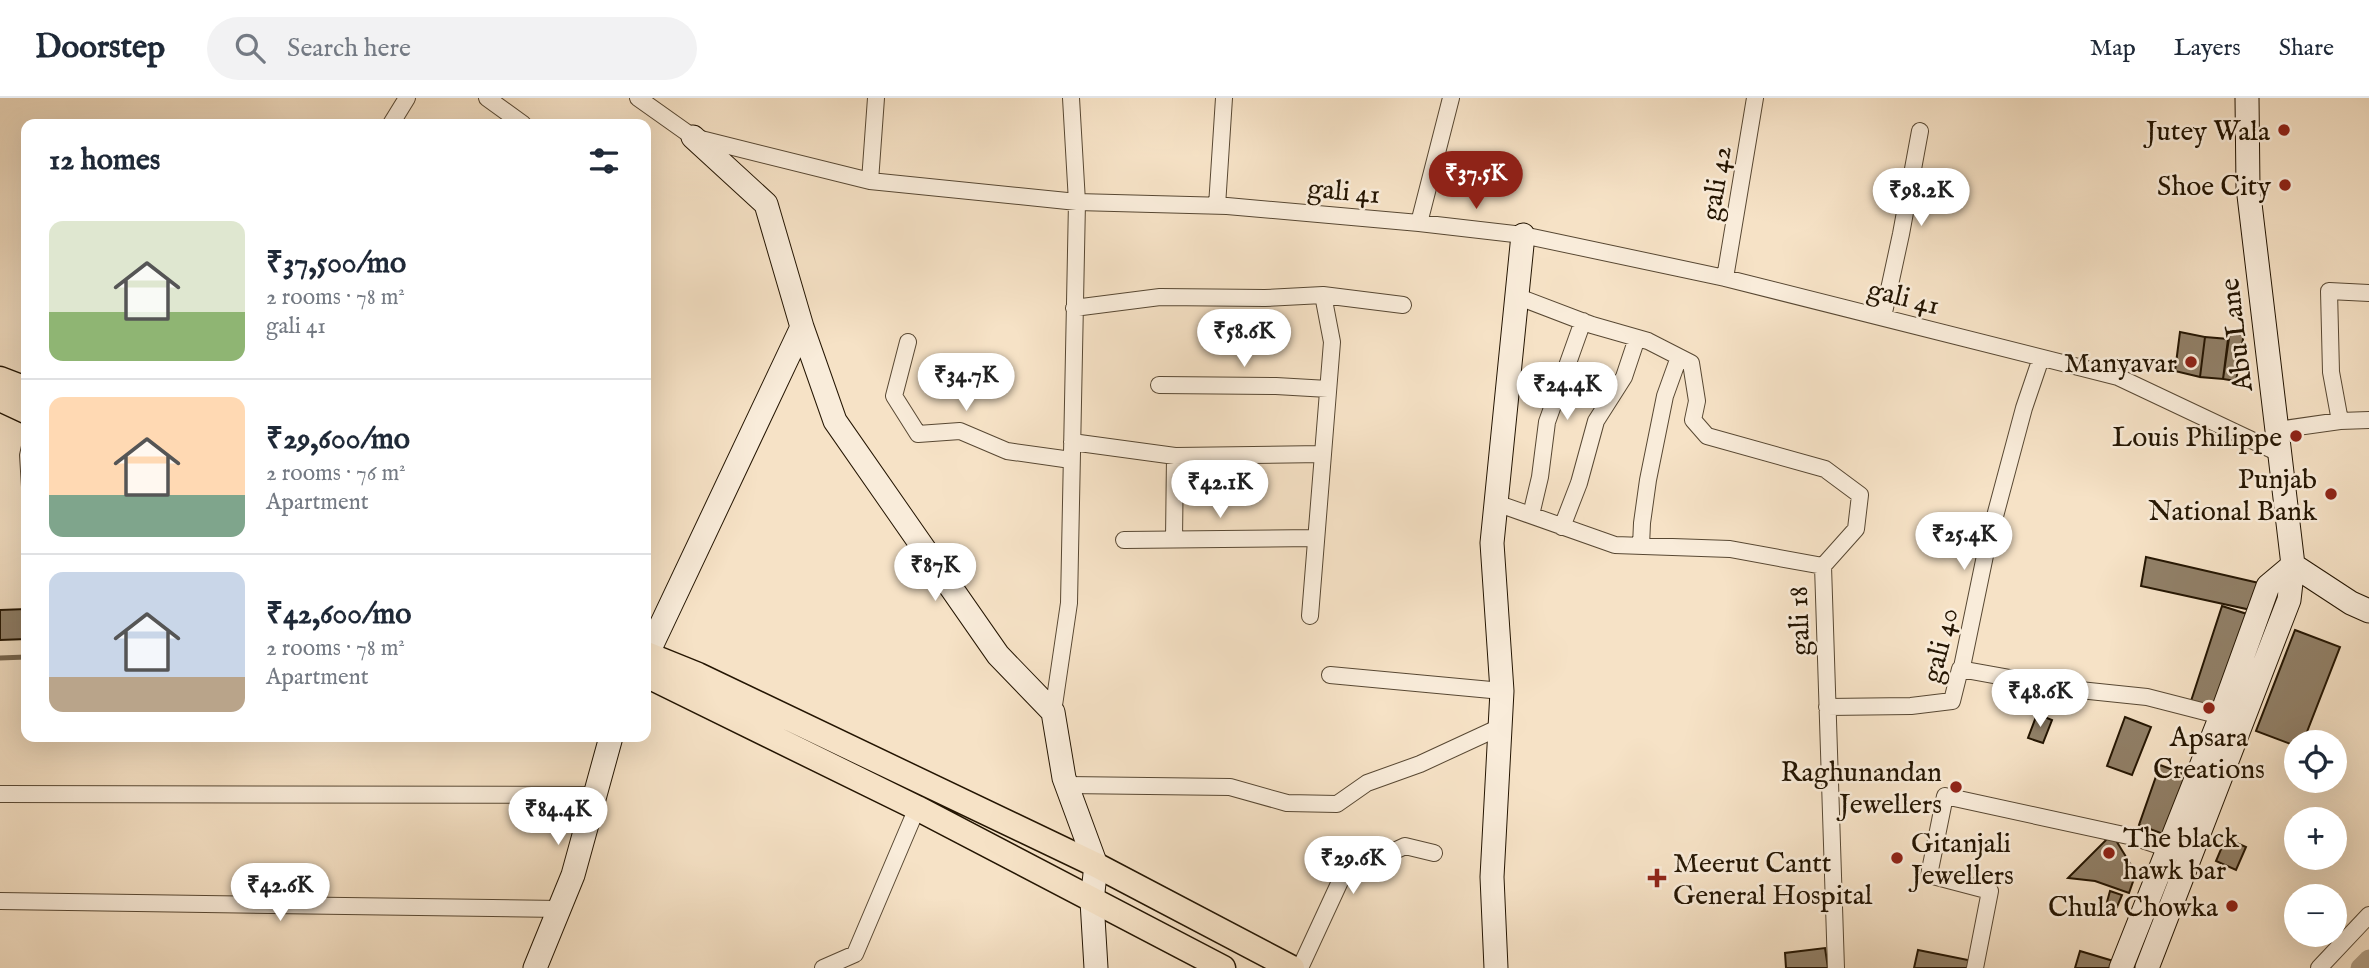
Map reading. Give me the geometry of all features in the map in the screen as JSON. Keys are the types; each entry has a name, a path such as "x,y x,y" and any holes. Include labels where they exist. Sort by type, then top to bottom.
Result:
{"main road":[{"path":"0,379 21,388"},
{"path":"0,399 21,409"},
{"path":"651,657 698,675 1096,865 1292,968"},
{"path":"651,677 917,808 1223,968"}],"street":[{"path":"394,119 407,98"},
{"path":"487,98 516,119"},
{"name":"gali 41","path":"638,98 693,137 870,181 1076,202 1217,206 1419,223 1523,235 1725,278 2118,377 2281,454"},
{"path":"870,181 876,98"},
{"path":"1072,98 1076,202 1069,603 1053,712 1066,785 1096,865 1092,901 1096,968"},
{"path":"1217,206 1224,98"},
{"path":"1419,223 1451,98"},
{"name":"gali 42","path":"1725,278 1755,98"},
{"name":"Abu Lane","path":"2147,968 2289,600 2293,565 2248,187 2247,98"},
{"path":"1883,317 1920,131"},
{"path":"693,137 766,204 802,327 835,421 998,655 1053,712"},
{"path":"1496,968 1492,877 1502,691 1492,543 1523,235"},
{"path":"2340,421 2331,372 2329,291 2369,293"},
{"path":"1074,308 1160,297 1265,298 1323,295 1403,305"},
{"path":"1310,616 1332,342 1323,295"},
{"path":"1516,296 1637,338 1679,356 1691,363 1697,401 1693,420 1707,436 1825,469 1860,495 1856,529 1823,566"},
{"path":"1531,515 1540,477 1547,422 1583,321"},
{"path":"651,644 802,327"},
{"path":"1562,527 1579,483 1596,421 1624,377 1637,338"},
{"path":"908,342 894,396 918,434 960,430 1007,451 1071,460"},
{"path":"1641,546 1648,480 1665,396 1679,356"},
{"name":"gali 40","path":"1827,707 1911,706 1952,701 1978,596 1987,545 2024,408 2041,358"},
{"path":"1158,385 1328,389"},
{"path":"2277,430 2369,419"},
{"path":"1072,442 1175,456 1323,454"},
{"path":"1174,539 1175,456"},
{"name":"gali 18","path":"1496,503 1615,545 1730,549 1823,566 1836,968"},
{"path":"1124,540 1316,538"},
{"path":"2121,968 2221,716 2268,586 2293,565 2351,603 2369,611"},
{"path":"1960,669 2070,688 2147,697 2221,716"},
{"path":"1330,676 1502,691"},
{"path":"1066,785 1230,788 1287,803 1337,804 1367,783 1420,764 1500,727"},
{"path":"535,968 573,875 610,742"},
{"path":"0,794 596,795"},
{"path":"1975,968 1990,891 1929,874 1945,796 2133,837 2190,857"},
{"path":"822,968 855,954 917,808"},
{"path":"1300,968 1343,874 1405,846 1434,853"},
{"path":"0,901 560,909"},
{"path":"2319,968 2369,915"}],"building":[{"path":"2230,331 2244,333 2236,381 2223,379"},
{"path":"2180,332 2205,337 2200,377 2175,371"},
{"path":"2205,337 2228,339 2223,379 2200,377"},
{"path":"2146,557 2259,583 2251,610 2141,586"},
{"path":"2222,606 2247,614 2216,709 2191,701"},
{"path":"21,609 21,639 0,640 0,610"},
{"path":"2295,630 2340,647 2308,730 2284,730 2284,742 2256,731"},
{"path":"2037,714 2052,720 2043,743 2028,738"},
{"path":"2125,717 2151,727 2132,775 2107,766"},
{"path":"2160,765 2187,775 2166,835 2139,825"},
{"name":"The black hawk bar","path":"2112,834 2136,873 2129,893 2095,881 2068,878"},
{"path":"2224,842 2235,847 2237,843 2246,847 2236,870 2216,861"},
{"path":"2110,891 2122,895 2117,907 2107,902"},
{"path":"1825,948 1828,968 1786,968 1785,953"},
{"path":"1918,950 1973,961 1972,968 1914,968"},
{"path":"2080,951 2120,963 2118,968 2075,968"}],"waterway":[{"path":"0,658 21,657"},
{"path":"2360,968 2369,959"}],"place":[{"name":"Jutey Wala","path":"2284,130"},
{"name":"Shoe City","path":"2285,185"},
{"name":"Manyavar","path":"2191,362"},
{"name":"Louis Philippe","path":"2296,436"},
{"name":"Punjab National Bank","path":"2331,494"},
{"name":"Apsara Creations","path":"2209,708"},
{"name":"Raghunandan Jewellers","path":"1956,787"},
{"name":"The black hawk bar","path":"2109,853"},
{"name":"Gitanjali Jewellers","path":"1897,858"},
{"name":"Meerut Cantt General Hospital","path":"1657,878"},
{"name":"Chula Chowka","path":"2232,906"}]}
